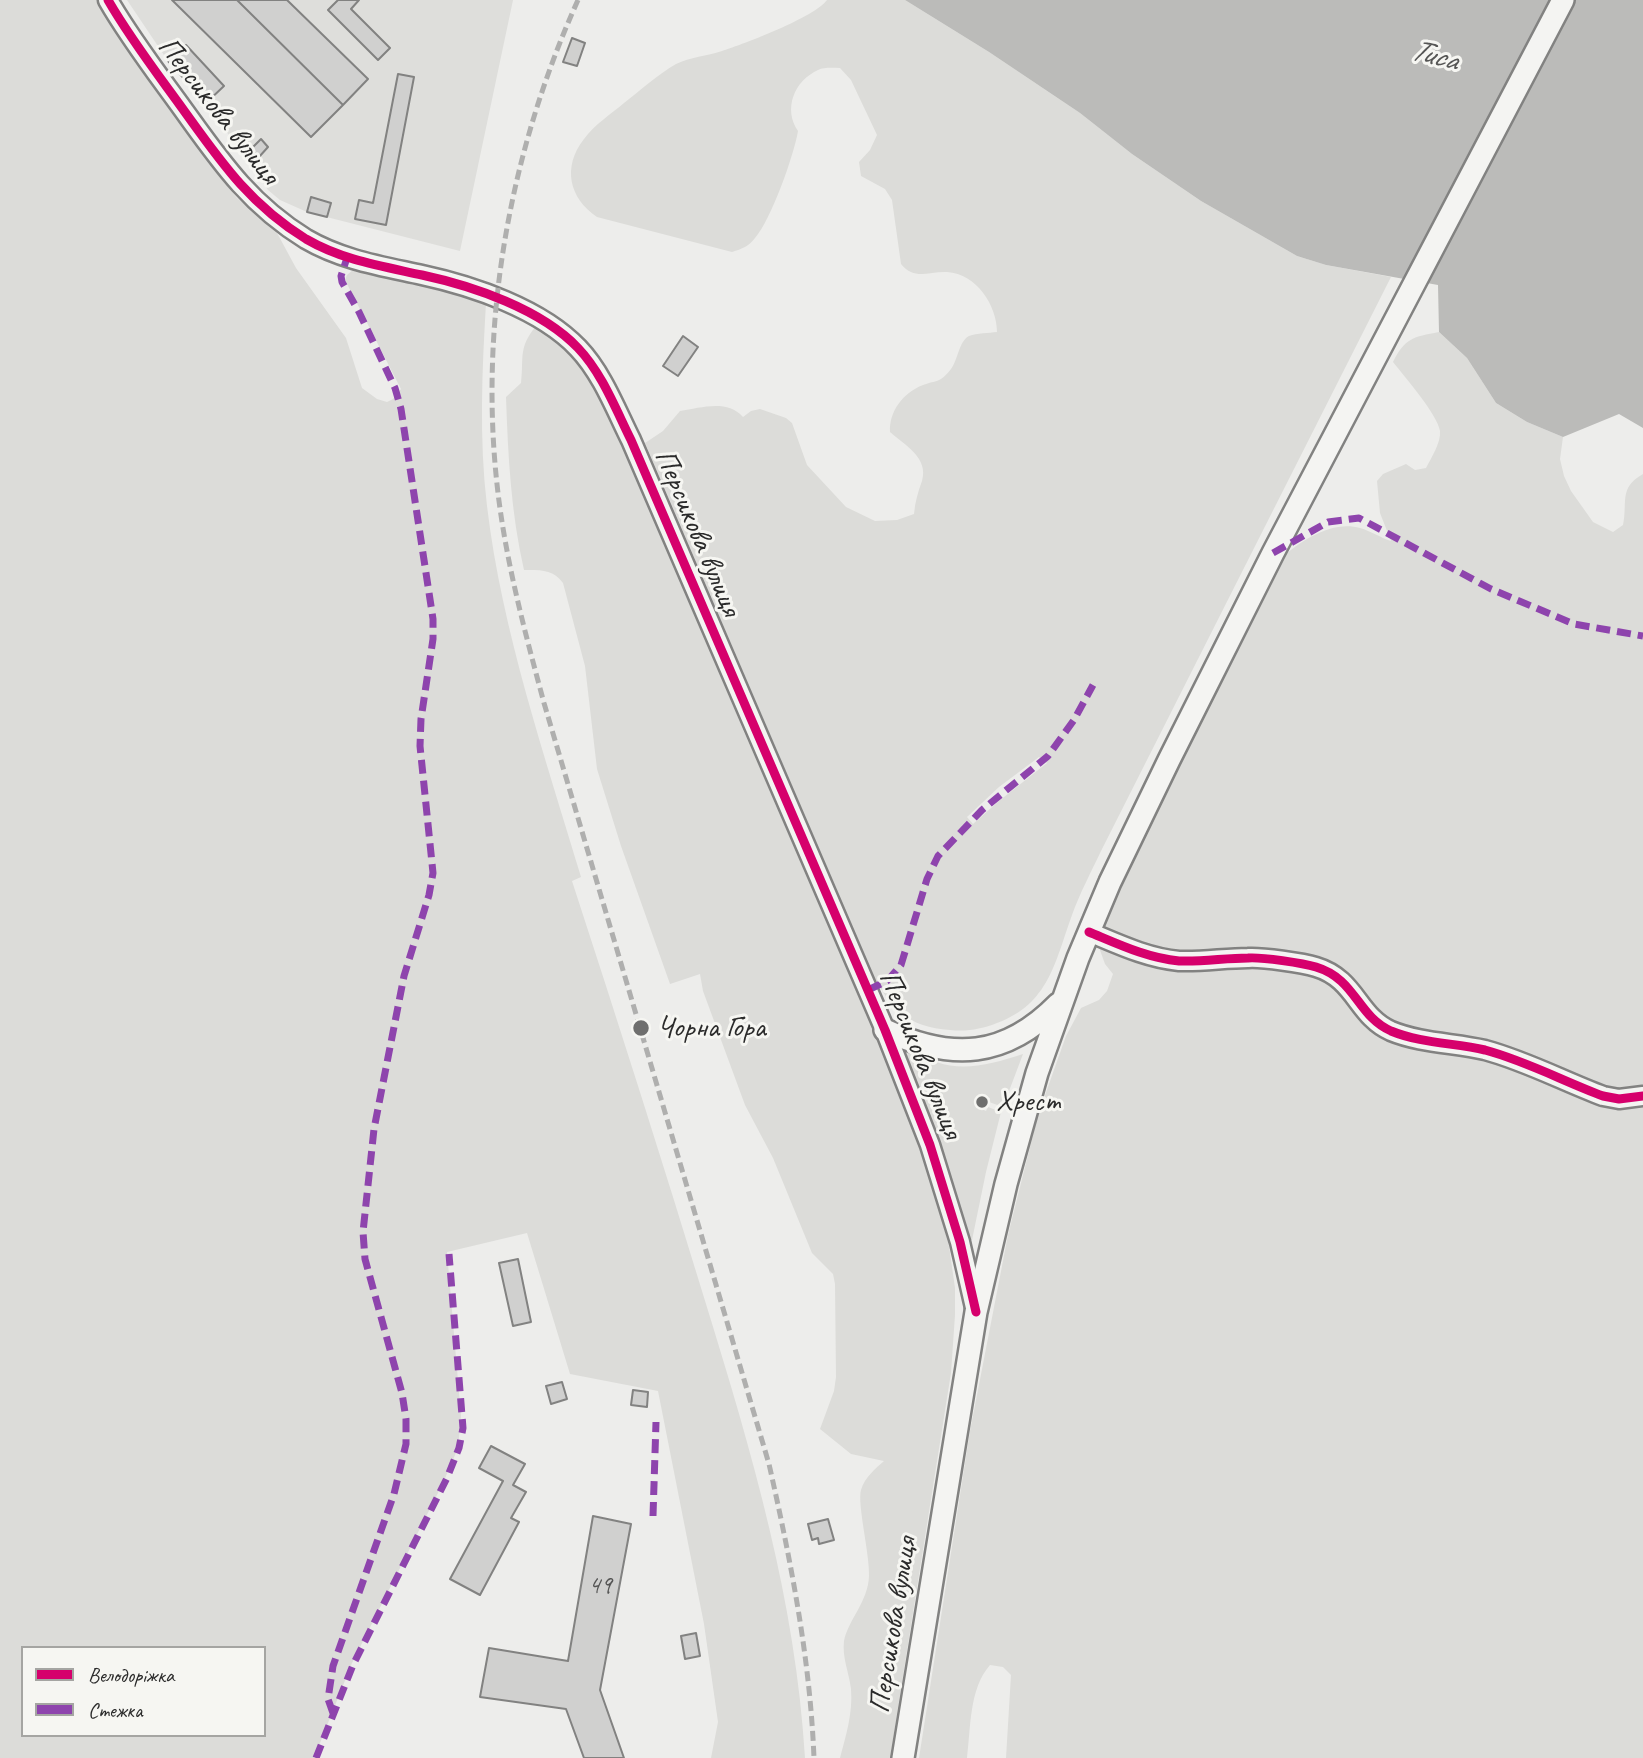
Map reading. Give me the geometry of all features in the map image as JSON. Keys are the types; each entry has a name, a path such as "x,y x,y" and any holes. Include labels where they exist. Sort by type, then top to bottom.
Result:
{"main road":[{"path":"976,1312 1006,1184 1037,1073 1089,932 1169,760 1273,553 1563,0"},
{"path":"885,1030 940,1049 985,1048 1005,1043 1040,1024 1064,999"},
{"name":"Персикова вулиця","path":"903,1758 976,1312"}],"street":[{"name":"Персикова вулиця","path":"108,0 134,41 229,173 251,198 272,216 307,239 347,258 458,283 485,294 549,324 580,350 608,393 631,440 885,1030 930,1145 960,1242 976,1312"},
{"path":"1089,932 1160,959 1202,961 1251,957 1316,967 1347,984 1375,1023 1391,1031 1506,1056 1603,1096 1619,1099 1643,1097"}],"shaded area":[{"path":"0,0 98,0 222,180 237,198 276,231 296,268 346,338 362,388 377,399 387,402 401,389 345,280 347,275 354,269 404,279 486,303 482,379 483,456 487,506 503,600 539,740 581,877 572,881 723,1360 755,1472 782,1585 800,1700 805,1758 711,1758 718,1722 704,1624 658,1391 570,1374 527,1233 447,1252 461,1416 458,1448 352,1663 314,1758 0,1758"},
{"path":"127,0 513,0 460,251 307,212 280,200 268,190 206,103 168,61"},
{"path":"827,0 905,0 1080,113 1132,154 1201,201 1297,256 1326,265 1391,277 1101,851 1078,899 1048,979 1028,1005 1014,1015 974,1030 935,1028 912,1021 887,998 873,975 645,443 663,431 680,411 722,406 737,411 743,417 760,409 786,418 792,423 807,465 846,507 875,521 897,520 914,514 922,481 922,465 909,447 890,432 892,417 909,393 947,374 966,338 997,332 989,302 976,285 958,274 917,274 901,264 892,200 885,189 861,176 859,162 870,150 877,135 851,80 840,68 818,70 797,88 791,114 798,131 787,171 775,203 761,229 753,241 742,248 732,252 597,217 580,201 572,181 573,160 588,134 662,73 681,62 762,36 820,7","holes":["1039,757 1047,763 973,824 967,817 999,787"]},
{"path":"536,326 553,337 581,366 608,414 744,732 877,1031 925,1158 949,1246 955,1288 951,1373 890,1758 840,1758 851,1707 844,1641 862,1602 869,1576 861,1490 868,1477 884,1461 851,1454 820,1429 834,1391 836,1377 833,1274 812,1253 773,1158 745,1105 703,991 700,974 670,984 597,769 585,666 563,583 559,578 541,570 524,570 511,484 506,397 521,383 524,347"},
{"path":"1439,332 1467,358 1496,403 1527,422 1563,437 1560,459 1564,476 1593,522 1613,532 1623,525 1627,490 1635,479 1643,474 1643,1758 1006,1758 1011,1675 1003,1667 990,1665 978,1685 975,1697 967,1758 919,1758 970,1431 1008,1235 1038,1115 1066,1036 1081,1008 1099,1000 1107,991 1113,974 1105,964 1096,939 1156,806 1282,557 1308,538 1339,527 1360,528 1391,541 1380,513 1377,481 1383,474 1406,464 1415,470 1426,468 1440,436 1438,424 1427,406 1393,362 1406,343 1423,335"},
{"path":"911,1048 938,1063 952,1066 979,1065 1023,1054 1003,1107 989,1102 990,1098 979,1095 975,1106 986,1111 988,1107 1001,1112 972,1240 968,1240 941,1147 902,1054"}],"water":[{"name":"Тиса","path":"905,0 1643,0 1643,428 1619,414 1563,437 1527,422 1496,403 1467,358 1439,332 1438,285 1326,265 1297,256 1201,201 1132,154 1080,113"}],"building":[{"path":"172,0 237,0 343,105 311,137"},
{"path":"237,0 287,0 368,79 343,105"},
{"path":"338,0 359,0 351,9 390,48 378,60 328,10"},
{"path":"572,38 585,43 577,66 563,62"},
{"path":"186,45 224,86 206,103 168,61"},
{"path":"398,74 414,77 386,225 355,219 359,200 373,203"},
{"path":"261,139 268,147 259,157 251,149"},
{"path":"311,197 331,203 327,217 307,212"},
{"path":"683,336 698,347 678,376 663,366"},
{"path":"518,1259 531,1322 513,1326 499,1263"},
{"path":"562,1382 567,1399 551,1404 546,1386"},
{"path":"633,1390 648,1392 647,1407 631,1405"},
{"path":"491,1446 525,1464 513,1485 526,1492 511,1518 519,1522 480,1595 450,1579 503,1481 479,1468"},
{"path":"593,1516 631,1524 600,1690 624,1758 584,1758 566,1709 480,1697 489,1648 568,1661"},
{"path":"828,1519 834,1540 819,1544 818,1538 812,1540 808,1524"},
{"path":"696,1633 700,1656 685,1659 681,1636"}],"railway":[{"path":"578,0 533,120 516,182 504,245 492,373 493,437 499,501 512,578 544,703 769,1464 798,1610 814,1758"}],"marked path":[{"path":"333,1713 328,1699 333,1666 394,1494 406,1444 402,1393 365,1259 363,1232 374,1129 404,976 429,895 433,873 420,746 433,619 401,409 395,388 342,282 341,276 347,258"},
{"path":"1273,553 1328,522 1359,518 1491,589 1574,624 1643,636"},
{"path":"868,990 887,981 901,965 927,879 938,856 982,810 1048,756 1074,720 1093,685"},
{"path":"316,1758 353,1665 447,1478 459,1448 463,1428 449,1254"},
{"path":"653,1516 656,1422"}],"cycle path":[{"path":"108,0 141,51 234,177 285,225 306,239 348,257 442,280 505,301 563,334 587,358 608,392 631,440 885,1030 930,1145 960,1242 976,1312"},
{"path":"1089,932 1133,950 1179,961 1254,958 1316,967 1340,980 1371,1016 1391,1031 1414,1038 1485,1050 1530,1065 1603,1096 1619,1099 1643,1096"}],"place":[{"name":"Чорна Гора","path":"641,1028"},
{"name":"Хрест","path":"982,1102"}]}
